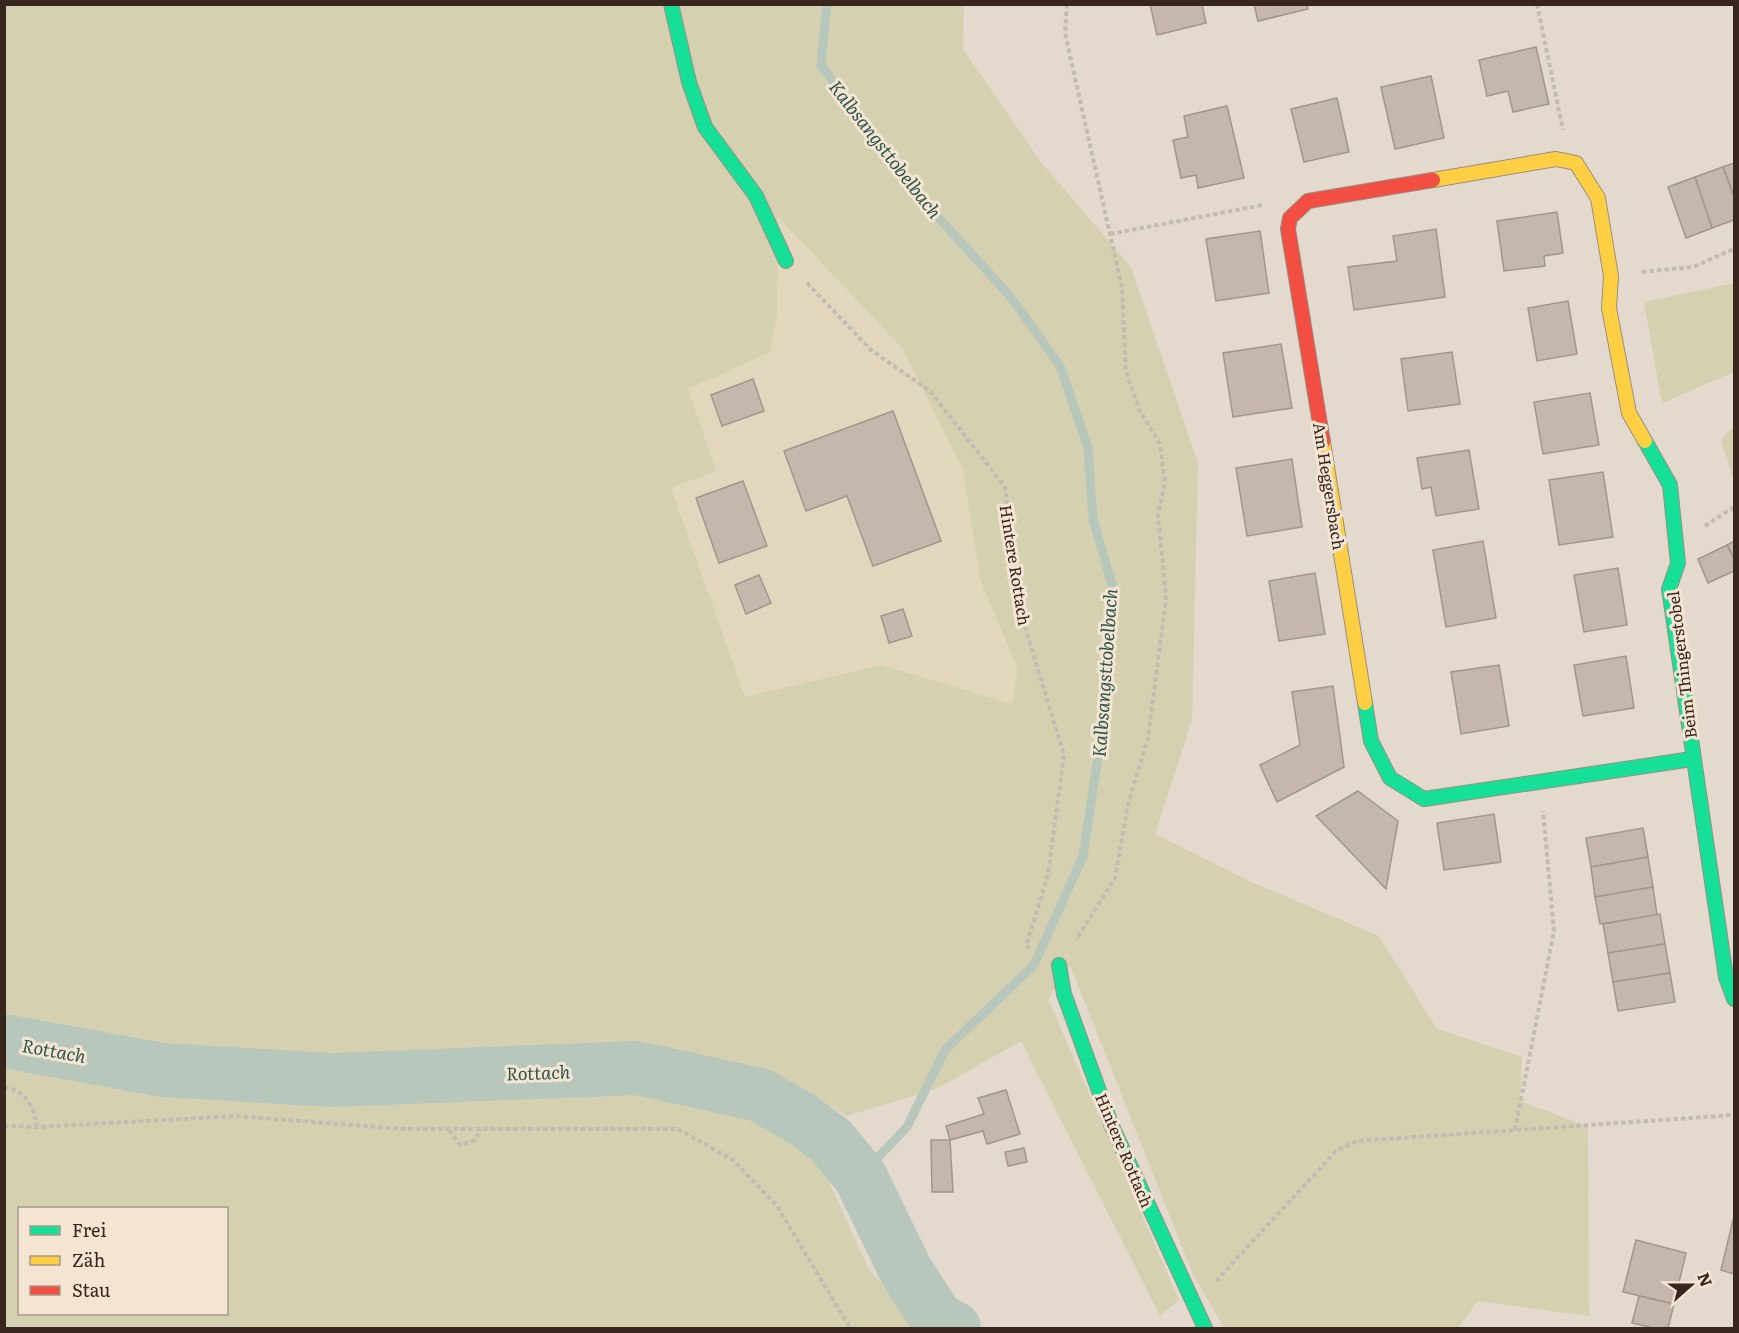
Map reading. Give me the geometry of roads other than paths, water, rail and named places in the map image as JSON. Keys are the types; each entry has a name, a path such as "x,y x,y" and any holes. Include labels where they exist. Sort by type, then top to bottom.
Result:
{"street":[{"path":"670,4 676,17 689,82 705,127 756,196 786,261"},
{"name":"Beim Thingerstobel","path":"1290,218 1308,201 1556,159 1569,159 1576,163 1586,175 1598,198 1611,276 1609,308 1629,412 1670,485 1678,563 1669,588 1692,759 1726,977 1734,999"},
{"name":"Am Heggersbach","path":"1290,218 1288,229 1371,741 1390,778 1424,799 1692,759"},
{"name":"Hintere Rottach","path":"1059,965 1064,994 1111,1124 1205,1329"}],"waterway":[{"name":"Kalbsangsttobelbach","path":"827,4 821,65 913,190 1010,296 1060,366 1088,448 1093,519 1112,585 1103,724 1083,856 1034,965 945,1050 907,1127 860,1176"},
{"name":"Rottach","path":"4,1041 163,1070 332,1080 637,1068 760,1095 802,1119 831,1141 860,1176 906,1271 937,1319 954,1328"}]}
